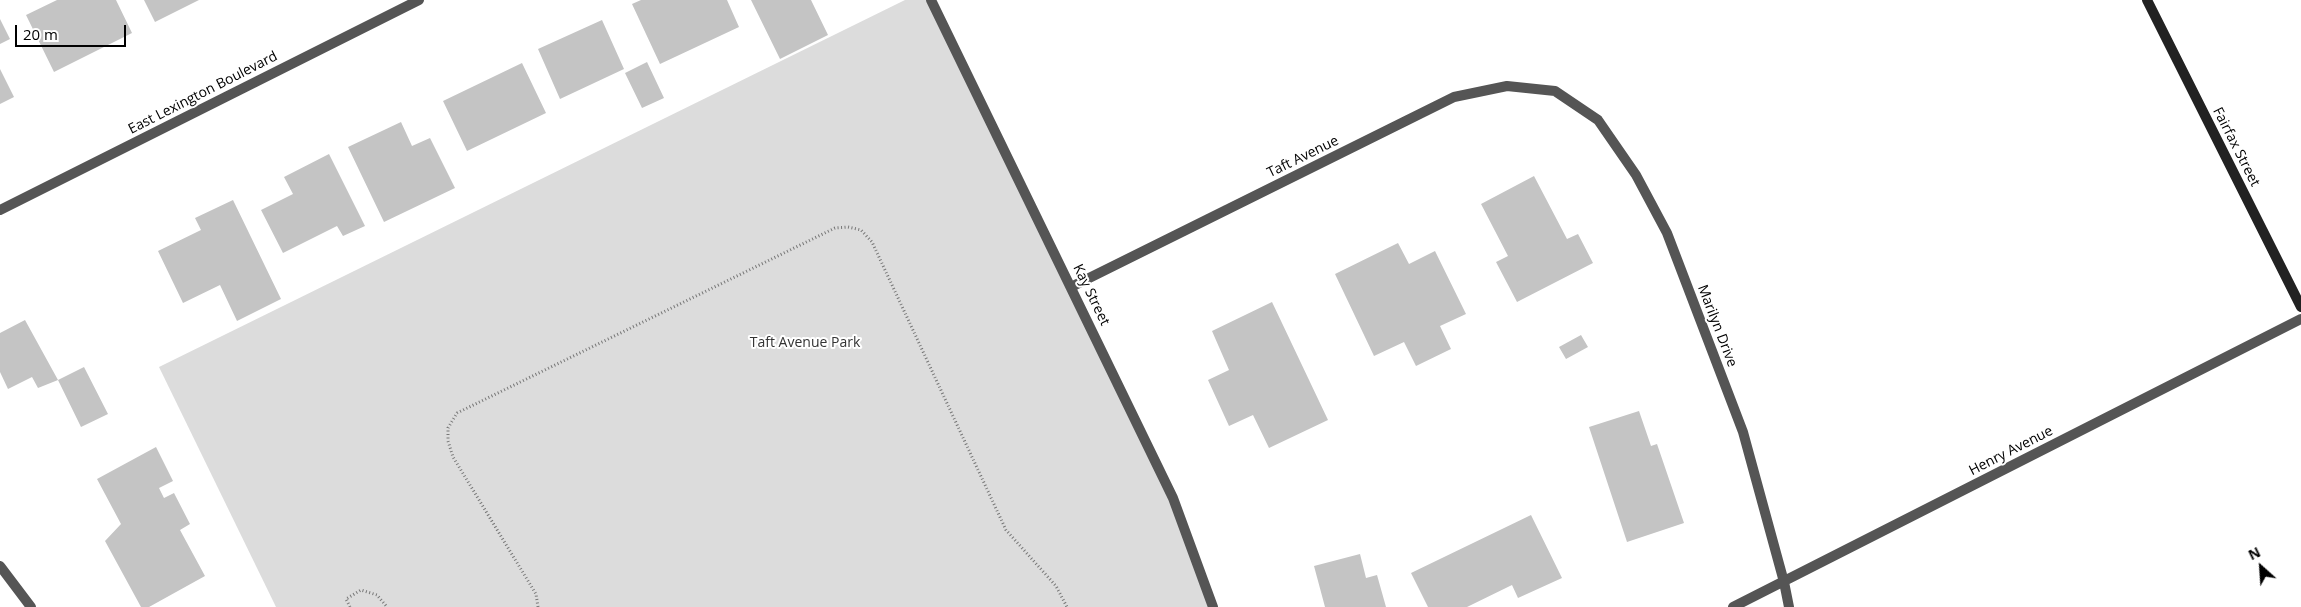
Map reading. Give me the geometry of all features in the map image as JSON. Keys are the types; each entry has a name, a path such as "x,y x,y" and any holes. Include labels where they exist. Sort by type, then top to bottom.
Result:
{"street":[{"name":"East Lexington Boulevard","path":"0,210 419,0"},
{"name":"Kay Street","path":"931,0 1173,498 1213,607"},
{"name":"Fairfax Street","path":"2147,0 2301,307"},
{"name":"Taft Avenue","path":"1072,287 1454,98 1506,86 1555,91"},
{"name":"Marilyn Drive","path":"1555,91 1598,120 1636,174 1667,233 1743,432 1784,582 1789,607"},
{"name":"Henry Avenue","path":"1733,607 2301,319"},
{"path":"0,566 31,607"}],"path":[{"path":"538,607 536,594 453,457 448,442 448,428 456,413 835,228 848,227 861,230 872,242 1006,530 1056,586 1067,607"},
{"path":"350,607 346,599 361,590 377,595 386,607"}],"green space":[{"name":"Taft Avenue Park","path":"905,0 931,0 1173,498 1213,607 276,607 159,367"}],"building":[{"path":"57,0 116,0 132,33 54,72 26,15"},
{"path":"144,0 199,0 155,22"},
{"path":"641,0 727,0 739,27 660,64 632,4"},
{"path":"751,0 811,0 828,35 780,59"},
{"path":"0,19 10,39 0,44"},
{"path":"602,20 624,69 560,99 538,49"},
{"path":"647,62 664,98 642,108 625,73"},
{"path":"522,63 546,113 467,151 443,101"},
{"path":"0,69 14,97 0,104"},
{"path":"401,122 412,146 430,138 455,188 384,222 348,147"},
{"path":"329,154 365,226 343,236 337,226 283,253 261,210 293,194 284,177"},
{"path":"1534,176 1567,239 1578,234 1593,263 1517,302 1496,262 1508,256 1481,204"},
{"path":"233,200 281,299 237,321 220,285 183,303 158,251 201,230 195,218"},
{"path":"1398,243 1409,264 1435,251 1466,314 1440,326 1451,349 1416,366 1404,342 1374,356 1335,274"},
{"path":"1272,302 1328,420 1269,448 1253,415 1229,426 1208,380 1229,370 1212,331"},
{"path":"25,320 58,380 38,388 32,377 8,389 0,372 0,333"},
{"path":"1581,335 1588,347 1566,359 1559,347"},
{"path":"84,367 108,414 81,427 58,380"},
{"path":"1639,411 1651,446 1657,444 1684,523 1627,542 1589,427"},
{"path":"156,447 173,481 159,488 164,498 174,493 190,524 180,530 205,576 149,607 141,607 105,541 121,524 97,479"},
{"path":"1531,515 1562,578 1518,598 1512,585 1467,607 1428,607 1411,573"},
{"path":"1360,554 1366,578 1377,575 1386,607 1325,607 1314,566"}]}
